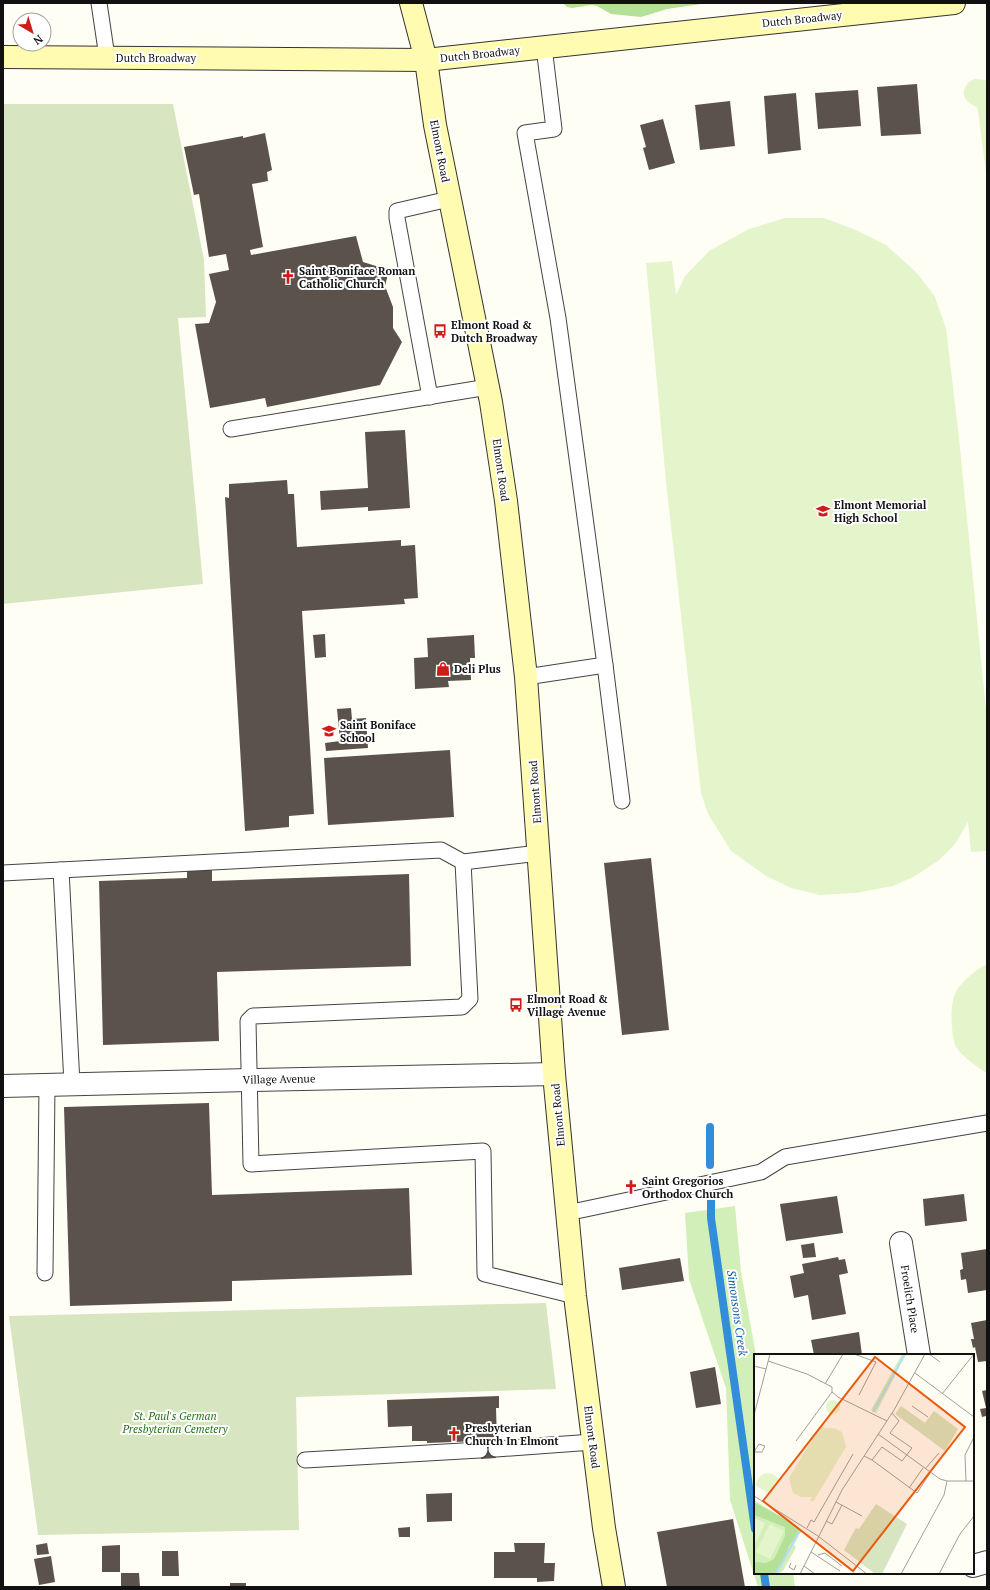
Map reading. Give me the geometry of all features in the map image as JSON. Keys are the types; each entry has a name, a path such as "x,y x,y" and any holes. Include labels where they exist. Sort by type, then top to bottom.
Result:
{"main road":[{"name":"Elmont Road","path":"410,3 426,60 435,125 488,387 506,501 526,677 554,1074 575,1296 604,1528 614,1587"},
{"name":"Dutch Broadway","path":"3,57 426,60 954,3"}],"street":[{"name":"Village Avenue","path":"3,1086 554,1074"},
{"name":"Froelich Place","path":"901,1243 919,1354"},
{"path":"974,1566 987,1562"}],"lane":[{"path":"99,3 107,57"},
{"path":"544,47 554,129 525,133 558,318 622,801"},
{"path":"430,397 397,218 397,211 449,199"},
{"path":"231,429 488,387"},
{"path":"526,677 605,665"},
{"path":"3,873 441,850 463,862 539,854"},
{"path":"463,862 470,999 462,1007 253,1016 248,1021 251,1164 483,1152 485,1274 575,1296"},
{"path":"61,870 72,1084"},
{"path":"45,1273 47,1085"},
{"path":"567,1213 761,1172 786,1157 987,1123"},
{"path":"496,1448 593,1442"},
{"path":"305,1460 480,1450"}],"green space":[{"path":"563,3 708,3 667,9 641,17 611,14 597,6 592,5 572,8 567,7"},
{"path":"974,79 985,80 987,82 987,180 977,107 968,102 964,96 964,90 969,82"},
{"path":"3,104 173,104 204,260 206,317 178,318 203,584 3,604"},
{"path":"785,218 824,218 856,230 886,245 916,272 934,295 946,328 959,438 987,720 987,851 971,852 968,822 955,844 938,861 915,876 893,886 856,893 820,895 791,888 766,876 731,851 708,814 701,793 666,482 646,263 672,261 676,295 685,276 709,251 749,229"},
{"path":"987,964 987,1073 969,1060 955,1045 952,1025 952,1009 954,996 963,982 970,975"},
{"path":"735,1206 741,1272 756,1354 754,1354 754,1574 793,1574 795,1587 758,1587 730,1500 726,1388 689,1279 685,1213"},
{"name":"St. Paul's German Presbyterian Cemetery","path":"546,1303 556,1389 296,1397 299,1530 38,1535 9,1316"}],"building":[{"path":"917,84 921,134 881,136 877,87"},
{"path":"858,90 861,126 818,129 815,93"},
{"path":"796,93 801,150 768,154 764,96"},
{"path":"730,101 735,146 700,150 695,105"},
{"path":"663,119 675,163 649,170 643,148 646,147 640,125"},
{"path":"265,133 272,170 267,172 268,181 252,184 263,247 250,250 251,255 356,236 363,262 389,270 385,286 393,307 393,328 402,342 380,385 267,407 265,398 210,408 195,324 209,323 216,302 209,274 229,270 226,254 209,257 199,194 194,195 184,147"},
{"path":"405,430 410,508 368,511 368,507 321,510 320,491 368,488 365,432"},
{"path":"287,480 288,494 294,494 297,547 401,540 401,546 415,545 418,598 404,599 405,604 302,611 314,814 289,816 289,827 245,831 225,497 229,498 229,484"},
{"path":"325,634 326,657 315,658 313,635"},
{"name":"Deli Plus","path":"474,635 475,658 470,658 471,680 448,681 449,687 415,689 414,658 428,657 427,638"},
{"path":"351,708 352,719 366,718 368,748 326,751 325,743 340,741 337,709"},
{"path":"450,750 454,817 328,825 324,758"},
{"path":"651,858 669,1030 622,1035 604,863"},
{"path":"212,864 212,881 409,874 411,966 217,972 219,1041 103,1045 99,881 187,878 187,865"},
{"path":"209,1103 212,1195 409,1188 412,1275 232,1281 232,1301 70,1306 64,1107"},
{"path":"964,1194 967,1221 925,1226 923,1199"},
{"path":"837,1196 843,1233 786,1241 780,1204"},
{"path":"814,1243 816,1257 803,1258 801,1245"},
{"path":"987,1249 987,1290 968,1293 966,1279 961,1280 960,1270 963,1269 961,1253"},
{"path":"838,1257 839,1260 845,1259 848,1273 839,1275 846,1314 812,1320 808,1295 794,1298 790,1276 804,1273 802,1264"},
{"path":"680,1258 684,1281 622,1290 619,1268"},
{"path":"987,1320 987,1361 978,1362 975,1347 973,1348 971,1339 974,1339 971,1323"},
{"path":"859,1332 862,1354 814,1354 811,1340"},
{"path":"715,1367 721,1404 696,1408 690,1372"},
{"path":"987,1390 986,1419 986,1416 982,1417 980,1409 986,1408 982,1391"},
{"name":"Presbyterian Church In Elmont","path":"499,1396 499,1408 496,1408 496,1458 481,1459 480,1441 427,1443 427,1441 412,1441 412,1426 388,1427 387,1400"},
{"path":"452,1493 452,1521 427,1522 426,1494"},
{"path":"733,1519 745,1587 667,1587 657,1532"},
{"path":"410,1527 410,1537 399,1537 398,1528"},
{"path":"47,1543 49,1554 37,1555 36,1545"},
{"path":"514,1543 545,1543 544,1563 555,1563 554,1581 537,1582 537,1578 494,1578 494,1552 515,1552"},
{"path":"120,1545 120,1572 102,1572 102,1546"},
{"path":"162,1551 178,1551 179,1576 162,1576"},
{"path":"51,1556 55,1582 39,1585 34,1559"},
{"path":"121,1573 139,1573 140,1587 121,1587"},
{"path":"230,1583 246,1583 246,1587 230,1587"}],"waterway":[{"path":"710,1127 710,1165"},
{"name":"Simonsons Creek","path":"711,1195 711,1218 754,1522"},
{"name":"Simonsons Creek","path":"764,1574 766,1587"}],"place":[{"name":"Saint Boniface Roman Catholic Church","path":"288,277"},
{"name":"Elmont Road & Dutch Broadway","path":"440,331"},
{"name":"Elmont Memorial High School","path":"823,511"},
{"name":"Deli Plus","path":"443,669"},
{"name":"Saint Boniface School","path":"329,731"},
{"name":"Elmont Road & Village Avenue","path":"516,1005"},
{"name":"Saint Gregorios Orthodox Church","path":"631,1187"},
{"name":"Presbyterian Church In Elmont","path":"454,1434"}]}
